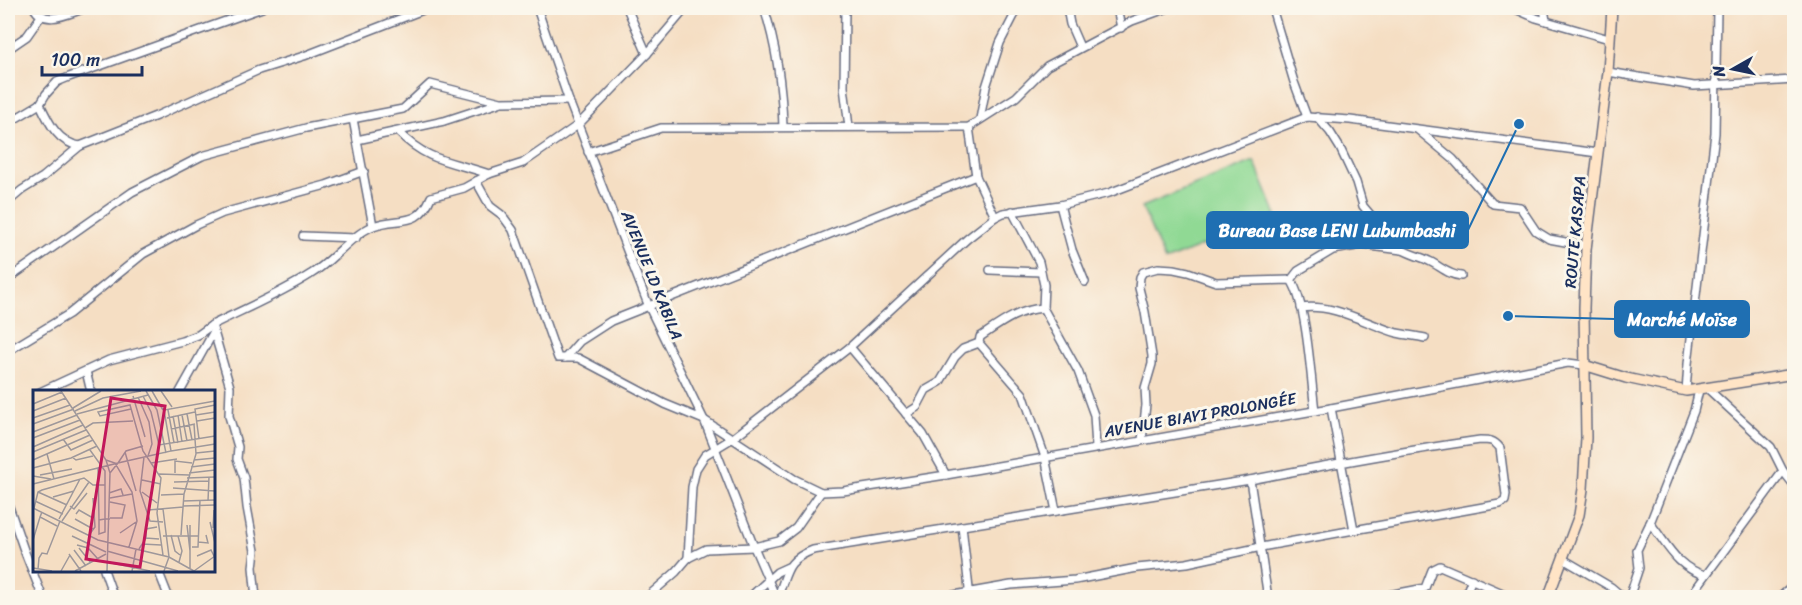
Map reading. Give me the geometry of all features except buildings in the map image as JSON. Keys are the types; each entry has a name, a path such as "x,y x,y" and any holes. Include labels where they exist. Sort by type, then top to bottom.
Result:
{"main road":[{"name":"ROUTE KASAPA","path":"1548,597 1579,515 1583,489 1586,438 1584,365 1587,246 1608,72 1612,8"},
{"name":"AVENUE BIAYI PROLONGÉE","path":"1584,365 1626,378 1686,391 1794,374"}],"street":[{"path":"34,8 41,16 52,18 86,8"},
{"path":"8,123 40,104 57,82 262,8"},
{"path":"8,202 80,147 259,70 304,56 428,8"},
{"name":"AVENUE LD KABILA","path":"537,8 569,101 648,307 704,420 768,581 777,597"},
{"path":"627,8 646,54"},
{"path":"44,390 110,360 182,341 212,329 311,274 373,226 419,217 427,208 431,197 464,188 489,174 523,163 578,125 646,54 686,8"},
{"path":"764,8 775,42 782,84 783,128"},
{"path":"845,8 845,97 849,127"},
{"path":"980,119 986,87 1000,43 1018,8"},
{"path":"1067,8 1070,24 1080,47"},
{"path":"1117,8 1121,28"},
{"path":"588,152 661,128 969,127 1016,97 1047,66 1080,47 1163,8"},
{"path":"1272,8 1293,82 1307,117"},
{"path":"1517,8 1546,21 1609,39"},
{"path":"1544,8 1546,21"},
{"path":"1686,391 1715,133 1718,8"},
{"path":"8,49 27,36 41,16"},
{"path":"1608,72 1694,86 1794,80"},
{"path":"8,279 132,192 202,156 306,128 403,109 430,84 501,102 569,101"},
{"path":"357,140 444,121 501,102"},
{"path":"40,104 58,135 70,145 80,147"},
{"path":"688,558 692,487 696,469 705,455 733,438 850,347 967,239 995,217 1012,211 1060,204 1109,193 1307,117 1598,153"},
{"path":"1317,117 1340,148 1356,182 1363,206 1401,250"},
{"path":"353,119 373,226"},
{"path":"969,127 976,176 995,217"},
{"path":"1417,129 1453,159 1493,204 1520,207 1536,231 1554,242 1587,246"},
{"path":"398,132 412,146 428,155 489,174"},
{"path":"8,351 69,314 143,254 196,225 224,213 326,185 364,171"},
{"path":"562,358 580,341 611,321 976,176"},
{"path":"476,181 490,206 502,215 513,230 562,358"},
{"path":"1060,204 1072,250 1085,282"},
{"path":"1012,211 1039,262 1044,285 1043,308 1078,371 1094,415 1096,448"},
{"path":"303,236 356,237"},
{"path":"1291,280 1298,271 1333,250 1362,245 1401,250 1430,261 1455,276 1461,276"},
{"path":"1142,440 1146,405 1145,388 1152,364 1145,312 1139,288 1143,272 1158,268 1174,268 1216,282 1291,280"},
{"path":"990,270 1041,273"},
{"path":"1291,280 1297,289 1301,308 1314,411"},
{"path":"1301,308 1312,306 1326,308 1398,333 1425,338"},
{"path":"979,343 980,337 1006,320 1027,309 1043,308"},
{"path":"181,390 212,329"},
{"path":"212,329 230,387 229,416 238,447 237,459 244,478 246,507 255,551 253,567 256,597"},
{"path":"906,414 917,407 926,390 940,382 955,357 963,349 979,343"},
{"path":"979,343 1023,394 1045,457 1056,511"},
{"path":"850,347 923,434 946,475"},
{"path":"562,358 578,358 665,404 704,420 794,479 821,492 796,528 779,541 754,547 706,549 688,558 676,572 646,597"},
{"name":"AVENUE BIAYI PROLONGÉE","path":"821,492 843,491 946,475 1331,408 1568,363 1584,365"},
{"path":"86,371 91,390"},
{"path":"1629,597 1639,568 1637,550 1704,389 1771,447 1783,471 1794,485"},
{"path":"1331,408 1354,530"},
{"path":"777,597 788,567 799,555 813,550 1250,480 1444,445 1490,440 1496,442 1502,458 1506,495 1505,501 1500,504 1261,547 1186,563 1137,568 1075,580 1011,585 970,595 937,597"},
{"path":"1689,597 1783,471"},
{"path":"1250,480 1269,597"},
{"path":"8,504 33,570"},
{"path":"1650,523 1684,567 1692,572 1705,575"},
{"path":"962,526 970,595"},
{"path":"1563,559 1624,597"},
{"path":"749,597 777,572 788,567"},
{"path":"1373,597 1425,588 1432,570 1436,567 1448,569 1514,597"},
{"path":"34,572 43,597"},
{"path":"105,572 114,597"},
{"path":"159,572 169,597"},
{"path":"1464,597 1472,579"},
{"path":"1779,597 1794,585"}],"green space":[{"path":"1254,161 1276,215 1165,261 1142,207"}],"place":[{"name":"Bureau Base LENI Lubumbashi","path":"1519,124"},
{"name":"Marché Moïse","path":"1508,316"}]}
